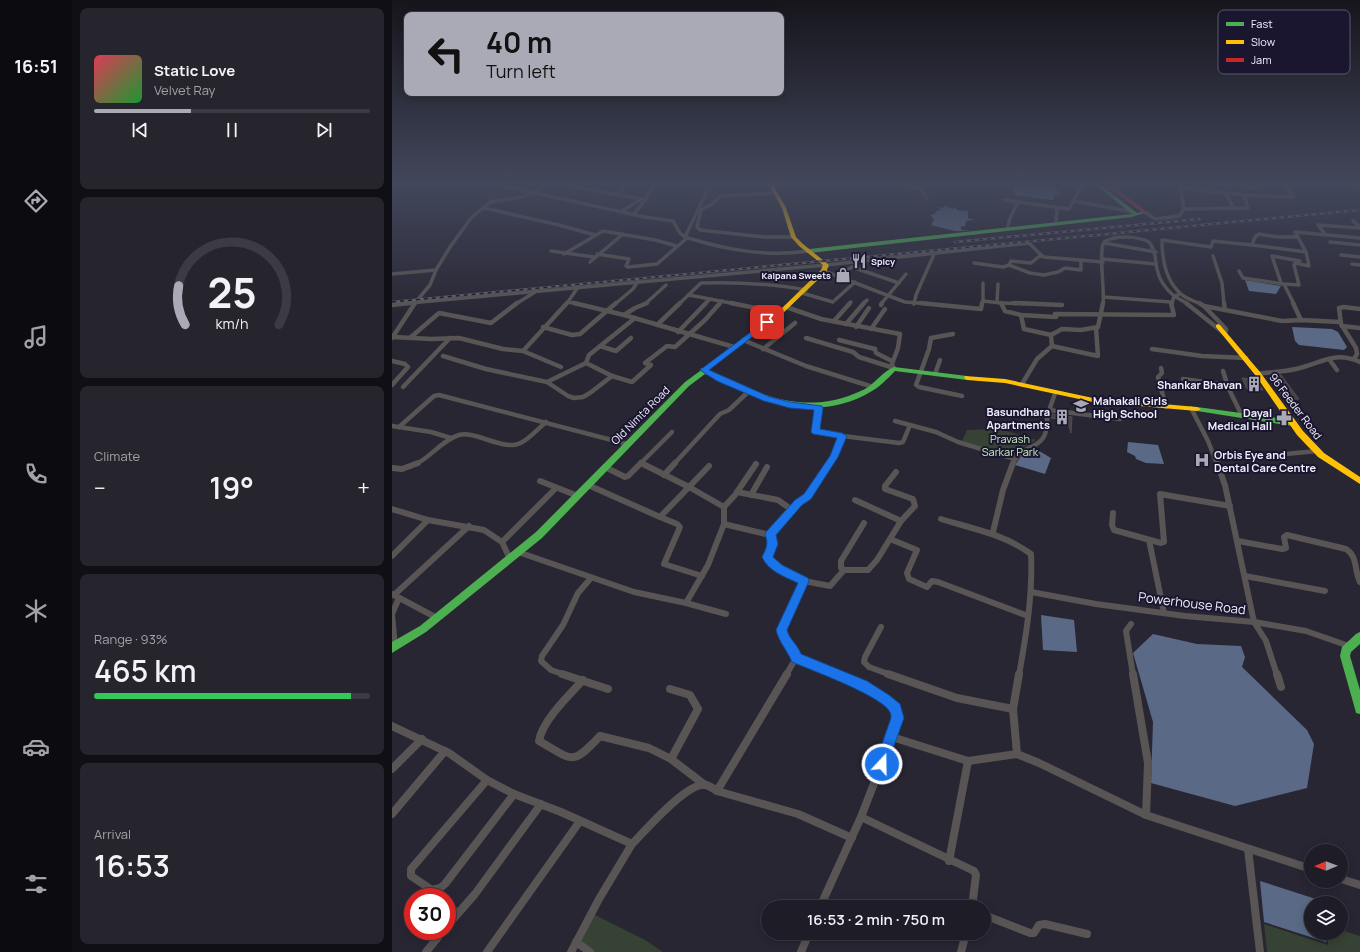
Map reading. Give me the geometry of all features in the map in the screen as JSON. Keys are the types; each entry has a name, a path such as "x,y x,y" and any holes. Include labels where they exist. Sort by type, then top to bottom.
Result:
{"street":[{"path":"393,337 409,310 430,285 436,270 463,227"},
{"path":"570,227 595,235"},
{"path":"677,227 680,233 686,238 749,252 789,254 1022,227"},
{"path":"551,251 564,254 629,259 626,266 628,267 653,265 659,263 686,238 691,227"},
{"path":"697,227 700,230 765,237 794,237"},
{"path":"791,227 794,237 825,268 838,276 902,301 914,304 981,309 983,283"},
{"path":"1320,227 1325,234"},
{"path":"564,254 603,231 655,240 677,246"},
{"path":"1239,271 1243,278 1299,285 1294,265 1295,263 1308,266 1308,262 1306,252 1295,232 1360,238"},
{"path":"590,262 623,234"},
{"path":"1252,245 1258,234 1277,237 1298,237"},
{"path":"1052,346 1098,356 1096,328 1098,327 1102,314 1104,297 1102,249 1107,240 1121,238 1145,240 1152,244 1161,282 1167,290 1192,307 1218,330 1225,334 1226,329 1204,306"},
{"path":"1306,252 1213,241 1211,247 1162,240 1162,253 1169,281 1182,295 1204,306 1257,318 1282,321 1300,320 1341,324 1360,328"},
{"path":"1330,242 1360,245"},
{"path":"392,305 638,281 825,268 935,252 1029,243 1044,257 1156,264"},
{"path":"1104,243 1162,253"},
{"path":"914,304 916,295 935,252"},
{"path":"1341,254 1360,257"},
{"path":"974,263 1003,267 1009,265 1011,261 1031,263 1041,255"},
{"path":"1213,256 1222,283 1225,310"},
{"path":"1300,320 1282,283 1272,256 1308,262"},
{"path":"1009,265 1026,273 1049,276 1058,273 1065,268 1081,270 1081,260"},
{"path":"1352,264 1360,265"},
{"path":"838,276 852,267 899,283"},
{"name":"Old Nimta Road","path":"393,647 409,639 437,618 539,535 681,389 783,310 804,291 825,268"},
{"path":"392,274 436,270"},
{"path":"881,305 906,274"},
{"path":"543,327 577,335 633,288 638,281"},
{"path":"657,326 699,285 704,282 773,284 804,291 834,301 855,282"},
{"path":"998,284 999,303 1005,311 1021,315 1056,317 1056,314 1174,315 1171,302 1174,296"},
{"path":"624,316 635,308 646,304 666,285"},
{"path":"524,351 543,327 568,302 578,287"},
{"path":"412,337 439,313 491,323 519,302 537,291"},
{"path":"689,295 806,314 856,327 900,335 893,365 873,387 854,398 819,408 781,403 748,392 704,370"},
{"path":"1174,296 1182,295"},
{"path":"1104,297 1171,302"},
{"path":"678,332 710,299"},
{"path":"846,324 867,300"},
{"path":"586,363 612,376 632,382 651,365 645,363 667,346 675,347 705,320 722,301"},
{"path":"982,301 1062,305"},
{"path":"568,302 635,318 657,326 734,347"},
{"path":"834,321 851,302"},
{"path":"856,327 869,308"},
{"path":"1354,359 1357,354 1356,348 1341,324 1339,308 1360,308"},
{"path":"871,329 885,309"},
{"path":"1021,315 1024,329 1051,335"},
{"path":"547,382 586,363 586,359 589,356 635,318"},
{"path":"763,349 795,322"},
{"name":"96 Feeder Road","path":"1218,326 1246,358 1293,423 1317,451 1334,465 1360,481"},
{"path":"1051,335 1056,330 1062,329 1081,330 1096,328"},
{"path":"954,334 931,338 930,349 916,384 917,386 962,396"},
{"path":"1051,335 1052,346"},
{"path":"393,337 465,339 503,349 524,351 525,353 561,367"},
{"path":"404,387 450,338"},
{"path":"600,346 616,351 631,338"},
{"path":"806,338 853,352 859,357 920,372 1022,384 1055,393 1093,400 1191,408 1293,423"},
{"path":"743,340 806,366 873,387"},
{"path":"839,340 875,349 876,354 893,365"},
{"path":"1022,384 1037,359 1052,346"},
{"path":"1152,349 1202,356 1246,358"},
{"path":"442,356 486,369 547,382 568,396 579,398 590,393 612,376"},
{"path":"1329,359 1337,370"},
{"path":"1258,374 1304,368 1314,362 1329,359 1354,359 1360,362"},
{"path":"935,374 940,360"},
{"path":"392,361 405,364 408,367 392,385"},
{"path":"1161,368 1162,374 1158,377 1166,406"},
{"path":"1223,371 1228,387 1242,416"},
{"path":"1183,379 1219,384 1228,387"},
{"path":"664,475 720,414 729,410 748,392"},
{"path":"992,532 1003,490 1015,460 1022,451 1042,440 1045,436 1049,410 1055,393"},
{"path":"399,427 434,396 439,395 627,444"},
{"path":"819,408 816,432 899,444 903,442 910,425"},
{"path":"1191,408 1213,453 1225,485 1254,622 1266,641 1281,687"},
{"path":"1049,410 1120,419"},
{"path":"895,421 936,432 958,442 1015,460"},
{"path":"392,468 402,469 412,467 452,438 463,434 508,446 517,446 546,422"},
{"path":"392,426 430,432 452,438"},
{"path":"605,467 625,477 628,476 672,432"},
{"path":"770,535 801,501 807,498 834,457 842,436"},
{"path":"1213,453 1266,456 1317,451"},
{"path":"641,464 689,487 716,501 724,507"},
{"path":"686,603 717,546 724,524 724,507 737,492 756,464"},
{"path":"660,517 709,466"},
{"path":"751,495 767,467"},
{"path":"724,524 770,535 773,540 768,554 769,561 778,568 804,581 830,586 844,570 868,570 877,560 901,521 915,506 913,499 885,489 885,486 896,472"},
{"path":"540,481 578,496"},
{"path":"588,485 677,524 680,527 664,564 702,576"},
{"path":"502,542 554,490"},
{"path":"737,492 778,500 792,510"},
{"path":"1113,513 1112,525 1114,530 1161,543 1164,542 1160,494 1230,506"},
{"path":"855,500 901,521"},
{"path":"392,509 428,520 469,526 484,530 502,542 510,559"},
{"path":"941,518 963,526 992,532 1025,548 1031,554 1032,573 1028,616 1014,708 1017,754"},
{"path":"392,556 428,520"},
{"path":"844,570 842,568 841,561 864,523"},
{"path":"393,647 392,614 395,596 469,526"},
{"path":"1238,541 1282,549 1286,548 1284,537 1287,535 1352,551 1355,555 1355,575 1360,582"},
{"path":"890,539 917,550 907,573 909,580 927,587 931,581 938,582 1028,616"},
{"path":"1149,540 1164,613"},
{"path":"518,552 634,592 686,603 726,614"},
{"path":"1245,576 1325,591"},
{"path":"592,578 578,593 563,626 541,659 547,669 608,689"},
{"path":"717,791 796,658 794,650 783,637 781,630 804,581"},
{"name":"Powerhouse Road","path":"1030,592 1096,604 1241,622 1254,622 1306,630 1349,646"},
{"path":"395,596 437,618"},
{"path":"1131,624 1126,631 1148,763 1146,815"},
{"path":"880,627 865,657 865,665 957,698 1014,708"},
{"path":"1360,637 1349,646 1346,650 1345,656 1360,706"},
{"path":"796,658 863,686 891,704 897,712 892,737 861,817 823,900"},
{"path":"583,680 544,727 539,736 539,741 568,757 575,758 583,754 598,738 602,736 649,748 671,759 705,785 717,791 798,814 852,838"},
{"path":"670,689 690,695 698,708 671,759"},
{"path":"392,726 445,751 487,780 514,794 541,804 632,844"},
{"path":"892,737 968,761 1017,754 1039,762 1146,815 1304,867"},
{"path":"392,769 422,739"},
{"path":"392,814 445,751"},
{"path":"949,861 968,761"},
{"path":"429,888 411,876 411,869 487,780"},
{"path":"570,952 599,899 632,844 681,795 689,790 705,785"},
{"path":"443,888 514,794"},
{"path":"457,914 475,894 541,804"},
{"path":"861,817 949,861 974,871 976,875 973,900"},
{"path":"487,952 580,821"},
{"path":"1248,849 1260,952"},
{"path":"1348,881 1360,885"},
{"path":"991,917 1030,933 1034,933 1039,925 1045,924 1087,934"},
{"path":"426,952 436,940"},
{"path":"801,952 806,940"},
{"path":"962,952 965,940"},
{"path":"576,942 590,952"}],"green space":[{"name":"Pravash Sarkar Park","path":"994,427 1036,440 1021,449 1015,457 962,441 967,430 991,429"},
{"path":"593,914 645,940 663,952 593,952 576,942"},
{"path":"1264,924 1304,937 1304,940 1313,940 1328,945 1328,940 1348,940 1348,932 1360,936 1360,952 1267,952"}],"water":[{"path":"941,227 960,227 962,230 970,231 955,231"},
{"path":"1245,280 1281,286 1276,294 1249,291"},
{"path":"1292,327 1332,329 1338,332 1347,347 1344,350 1299,345 1295,341"},
{"path":"1128,442 1158,445 1164,464 1146,463 1136,459 1135,456 1127,452"},
{"path":"1029,445 1051,458 1045,474 1015,465"},
{"path":"1041,615 1074,620 1077,652 1043,650"},
{"path":"1153,634 1197,644 1241,646 1245,657 1242,667 1307,730 1314,744 1307,788 1235,806 1151,783 1153,722 1133,653"},
{"path":"1260,881 1306,896 1304,896 1304,935 1264,922"}],"building":[{"path":"1281,375 1299,399 1285,399 1268,377"},
{"name":"Shankar Bhavan","path":"1242,378 1255,379 1263,390 1247,389"},
{"name":"Basundhara Apartments","path":"1052,414 1072,417 1071,433 1067,420 1051,418"}],"railway":[{"path":"955,242 1110,227"},
{"path":"392,302 1177,227"}],"traffic: fast":[{"path":"809,251 1027,227"},
{"path":"392,648 423,629 539,535 687,384 743,341"},
{"path":"703,370 762,397 803,405 823,405 844,401 869,390 894,369 967,378"},
{"path":"1197,409 1293,423"},
{"path":"1360,637 1346,650 1345,656 1360,709"}],"traffic: slow":[{"path":"743,341 780,313 824,271 826,265 801,245 794,237 791,227"},
{"path":"1218,326 1258,374 1300,433 1321,455 1360,481"},
{"path":"967,378 1005,381 1093,400 1197,409"}],"place":[{"name":"Spicy","path":"859,261"},
{"name":"Kalpana Sweets","path":"843,275"},
{"name":"Shankar Bhavan","path":"1254,384"},
{"name":"Mahakali Girls High School","path":"1081,406"},
{"name":"Basundhara Apartments","path":"1062,417"},
{"name":"Dayal Medical Hall","path":"1284,418"},
{"name":"Orbis Eye and Dental Care Centre","path":"1202,460"}],"route":[{"path":"767,322 704,370 719,379 767,399 790,405 819,408 815,430 816,432 842,436 834,457 808,497 799,502 770,535 773,538 773,544 768,557 769,561 778,568 804,581 781,630 783,637 794,650 796,658 863,686 885,699 896,708 897,718 882,764"}]}
